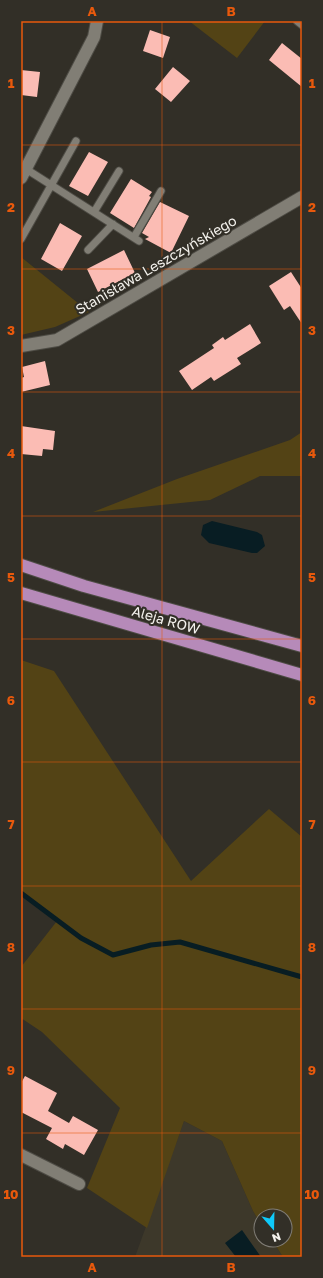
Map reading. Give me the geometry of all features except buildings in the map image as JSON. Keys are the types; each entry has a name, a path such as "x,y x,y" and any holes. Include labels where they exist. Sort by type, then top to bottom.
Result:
{"main road":[{"name":"Aleja ROW","path":"21,566 84,586 302,646"},
{"name":"Aleja ROW","path":"21,593 302,676"}],"street":[{"path":"23,173 94,37 98,21"},
{"name":"Stanisława Leszczyńskiego","path":"21,346 57,340 302,197"},
{"path":"21,1155 79,1184"}],"lane":[{"path":"297,21 302,25"},
{"path":"21,239 76,141"},
{"path":"94,212 119,171"},
{"path":"23,173 51,185 137,239 161,191"},
{"path":"88,250 113,224"}],"shaded area":[{"path":"189,21 265,21 237,58"},
{"path":"21,257 89,312 55,327 21,335"},
{"path":"302,432 302,476 260,476 210,500 93,512 177,479 290,440"},
{"path":"21,660 54,671 191,881 269,809 302,837 302,1257 283,1257 277,1248 293,1248 293,1208 253,1208 253,1211 222,1141 184,1121 147,1228 87,1188 120,1108 42,1032 21,1018 21,967 57,921 21,896"},
{"path":"184,1121 222,1141 253,1211 253,1248 277,1248 283,1257 135,1257"}],"water":[{"path":"212,521 257,532 262,535 265,546 257,553 252,553 209,543 201,535 203,525"},
{"path":"242,1230 253,1246 253,1248 255,1248 261,1257 236,1257 225,1243"}],"waterway":[{"path":"21,893 81,938 113,955 151,945 180,942 302,977"}]}
